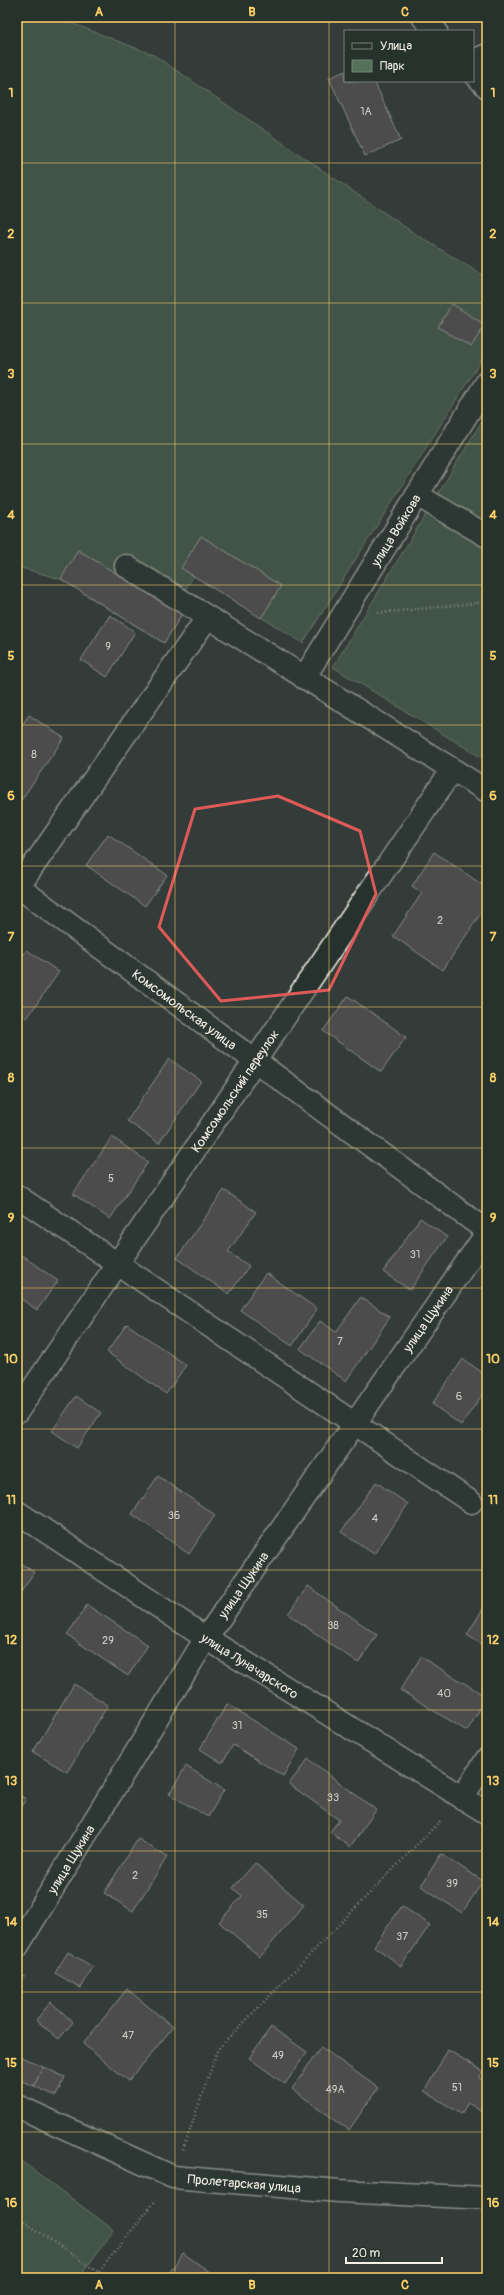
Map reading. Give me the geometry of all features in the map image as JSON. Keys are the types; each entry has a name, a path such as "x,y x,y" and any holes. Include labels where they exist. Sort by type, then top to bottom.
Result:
{"street":[{"path":"423,17 435,30"},
{"path":"474,61 487,55"},
{"path":"474,73 487,88"},
{"name":"улица Войкова","path":"304,678 487,382"},
{"path":"417,495 487,536"},
{"path":"126,566 487,792"},
{"path":"17,887 207,618"},
{"name":"Комсомольский переулок","path":"17,1412 452,770"},
{"name":"Комсомольская улица","path":"17,887 487,1232"},
{"path":"17,1196 471,1502"},
{"name":"улица Щукина","path":"17,1947 206,1638 487,1232"},
{"name":"улица Луначарского","path":"17,1512 206,1638 487,1814"},
{"path":"462,1798 487,1759"},
{"name":"Пролетарская улица","path":"17,2106 173,2177 339,2191 487,2198"}],"path":[{"path":"342,616 487,602"},
{"path":"94,2278 173,2177 218,2049 462,1798"},
{"path":"17,2217 98,2272"}],"highlighted area":[{"path":"278,796 360,831 376,894 329,990 221,1001 159,927 195,809"}],"green space":[{"path":"17,17 56,17 154,55 414,233 487,278 487,351 303,643 194,576 172,608 182,614 164,643 61,579 17,567"},
{"path":"487,413 487,761 333,667"},
{"path":"17,2158 114,2230 79,2278 22,2278 17,2274"}],"building":[{"path":"344,71 344,82 374,82 401,140 365,156 329,78"},
{"path":"452,304 485,325 471,347 438,327"},
{"path":"201,536 281,586 261,618 181,568"},
{"path":"78,550 182,614 164,643 61,579"},
{"path":"110,615 135,632 107,677 81,660"},
{"path":"29,715 64,738 17,806 17,732"},
{"path":"108,834 167,875 145,906 86,865"},
{"path":"434,852 487,888 487,904 443,970 393,936 422,893 412,886"},
{"path":"27,950 59,972 27,1018 17,1010 17,964"},
{"path":"348,996 406,1037 381,1072 323,1031"},
{"path":"169,1059 201,1081 159,1143 127,1121"},
{"path":"112,1137 148,1162 110,1219 73,1194"},
{"path":"224,1190 256,1212 228,1252 249,1266 229,1294 177,1258"},
{"path":"420,1218 447,1237 410,1290 383,1272"},
{"path":"17,1252 58,1281 37,1310 17,1296"},
{"path":"266,1273 317,1309 292,1346 240,1310"},
{"path":"361,1297 390,1317 346,1381 300,1349 320,1321 336,1332"},
{"path":"127,1324 186,1365 166,1394 107,1352"},
{"path":"463,1359 487,1376 487,1388 461,1425 432,1404"},
{"path":"76,1396 101,1413 77,1448 52,1431"},
{"path":"158,1476 215,1515 189,1554 132,1514"},
{"path":"376,1482 408,1504 374,1554 341,1532"},
{"path":"17,1561 34,1572 17,1598"},
{"path":"308,1586 377,1635 358,1663 288,1614"},
{"path":"487,1602 487,1648 467,1635"},
{"path":"87,1605 148,1645 128,1676 67,1635"},
{"path":"421,1657 487,1697 467,1731 400,1690"},
{"path":"74,1684 108,1705 67,1772 33,1752"},
{"path":"227,1704 299,1749 283,1776 233,1745 222,1763 200,1749"},
{"path":"308,1759 376,1810 350,1847 330,1832 339,1820 289,1784"},
{"path":"186,1766 224,1790 208,1817 169,1794"},
{"path":"17,1794 26,1799 17,1813"},
{"path":"138,1839 167,1857 133,1911 104,1893"},
{"path":"441,1854 483,1881 462,1913 421,1886"},
{"path":"255,1863 304,1905 260,1957 219,1922 242,1896 233,1888"},
{"path":"402,1906 430,1925 401,1966 374,1946"},
{"path":"68,1952 93,1967 81,1988 55,1973"},
{"path":"127,1989 173,2027 129,2081 83,2044"},
{"path":"51,2002 73,2022 59,2039 36,2020"},
{"path":"271,2027 307,2052 285,2084 249,2058"},
{"path":"321,2047 378,2088 349,2130 292,2089"},
{"path":"448,2050 483,2071 479,2078 487,2082 487,2115 468,2103 461,2114 424,2091"},
{"path":"17,2055 43,2067 34,2086 17,2079"},
{"path":"43,2067 65,2077 56,2096 34,2086"},
{"path":"183,2253 218,2278 166,2278"}]}
